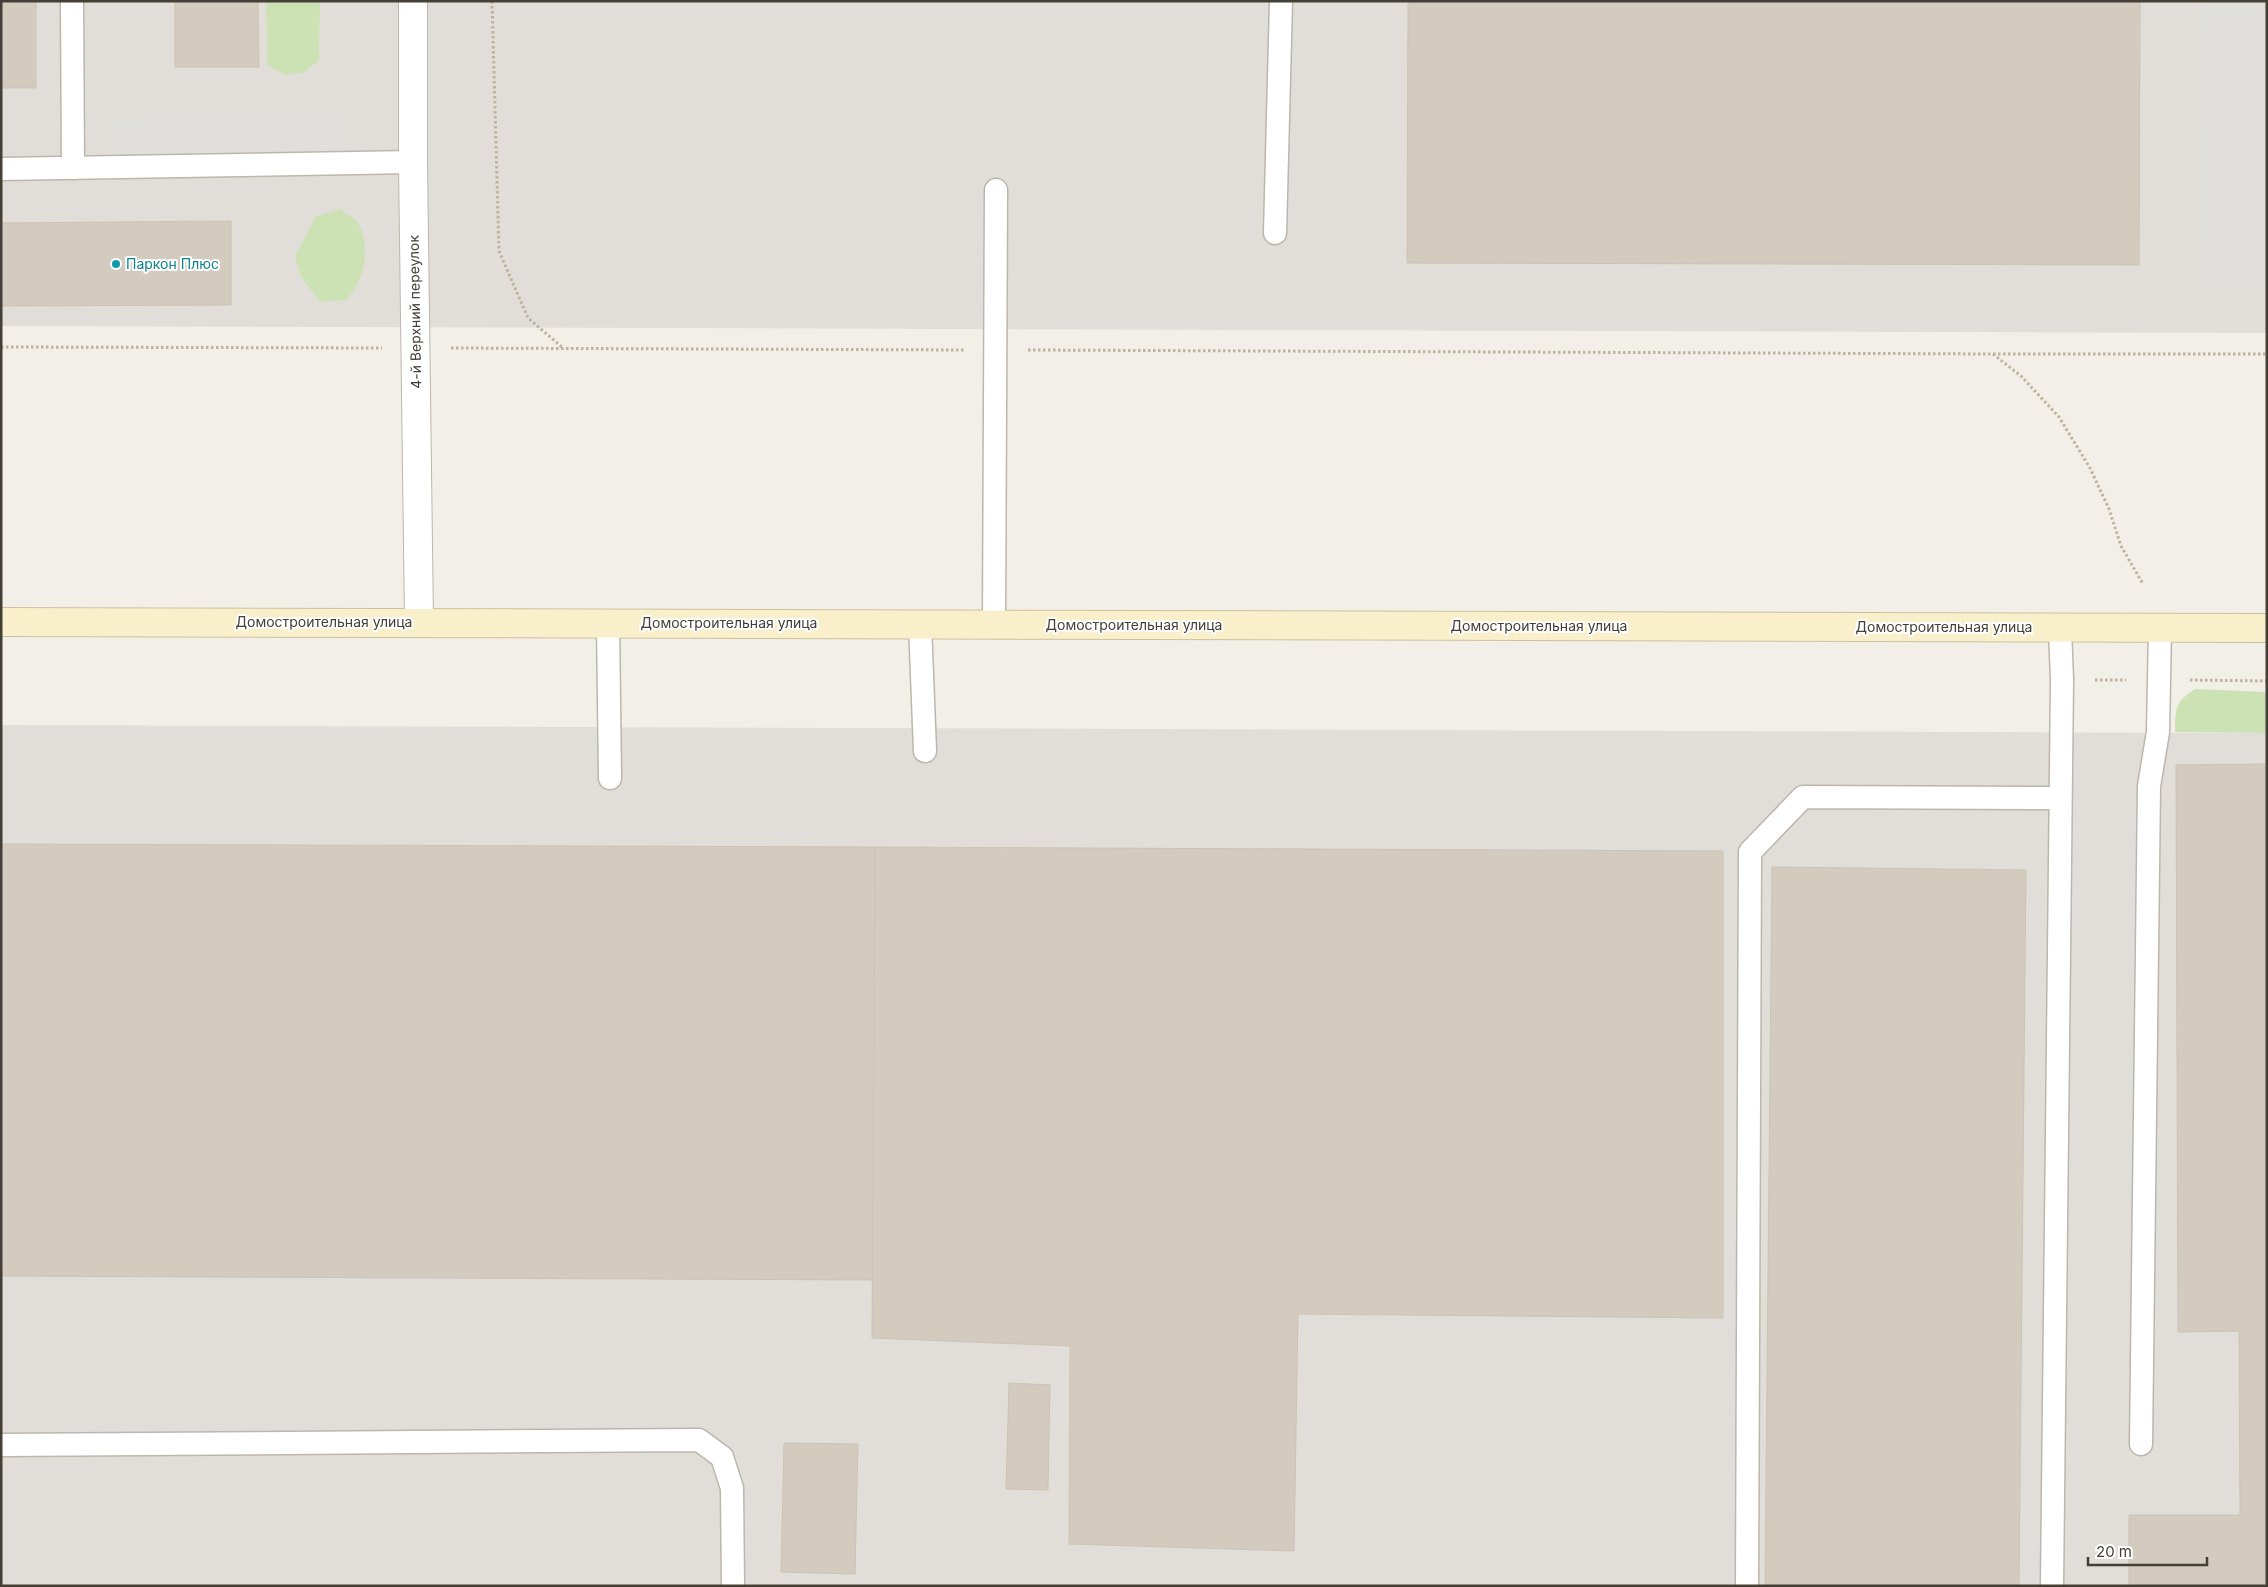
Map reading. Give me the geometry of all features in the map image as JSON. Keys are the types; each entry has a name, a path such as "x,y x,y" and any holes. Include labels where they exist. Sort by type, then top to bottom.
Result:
{"street":[{"name":"4-й Верхний переулок","path":"413,1 413,162 420,622"},
{"name":"Домостроительная улица","path":"1,622 2267,628"}],"lane":[{"path":"72,1 72,168"},
{"path":"1275,233 1281,1"},
{"path":"1,169 413,162"},
{"path":"994,624 996,190"},
{"path":"608,623 610,778"},
{"path":"920,624 925,751"},
{"path":"2052,1586 2062,680 2060,628"},
{"path":"2141,1444 2149,786 2158,732 2160,629"},
{"path":"1746,1586 1750,852 1803,797 2060,798"},
{"path":"1,1445 699,1440 722,1457 732,1488 733,1586"}],"path":[{"path":"492,1 498,251 528,318 564,349"},
{"path":"1,347 2267,354"},
{"path":"1993,354 2021,376 2059,416 2090,468 2109,509 2121,546 2142,584"}],"shaded area":[{"path":"1,1 2267,1 2267,333 1,326"},
{"path":"2202,1 2267,1 2267,287 2201,286"},
{"path":"342,112 343,152 113,156 112,116"},
{"path":"1,725 2267,733 2267,1586 1,1586"}],"green space":[{"path":"266,1 320,1 319,60 303,73 284,75 267,64"},
{"path":"340,209 357,221 362,233 365,253 362,273 347,300 320,302 301,277 295,256 316,216"},
{"path":"2195,689 2267,692 2267,733 2175,732 2175,717 2180,702"}],"building":[{"path":"1,1 36,1 36,88 1,88"},
{"path":"175,1 258,1 259,67 175,67"},
{"path":"1408,1 2140,1 2139,265 1407,263"},
{"name":"Паркон Плюс","path":"231,221 231,305 1,306 1,223"},
{"path":"2267,764 2267,1586 2129,1586 2129,1515 2240,1515 2239,1331 2178,1332 2176,765"},
{"path":"1,844 875,847 873,1280 1,1276"},
{"path":"875,847 1723,851 1723,1318 1298,1314 1294,1551 1069,1544 1070,1346 872,1338"},
{"path":"1772,867 2026,870 2019,1586 1765,1586"},
{"path":"1009,1383 1050,1385 1048,1490 1006,1489"},
{"path":"784,1443 858,1444 855,1574 781,1572"}],"place":[{"name":"Паркон Плюс","path":"116,264"}]}
